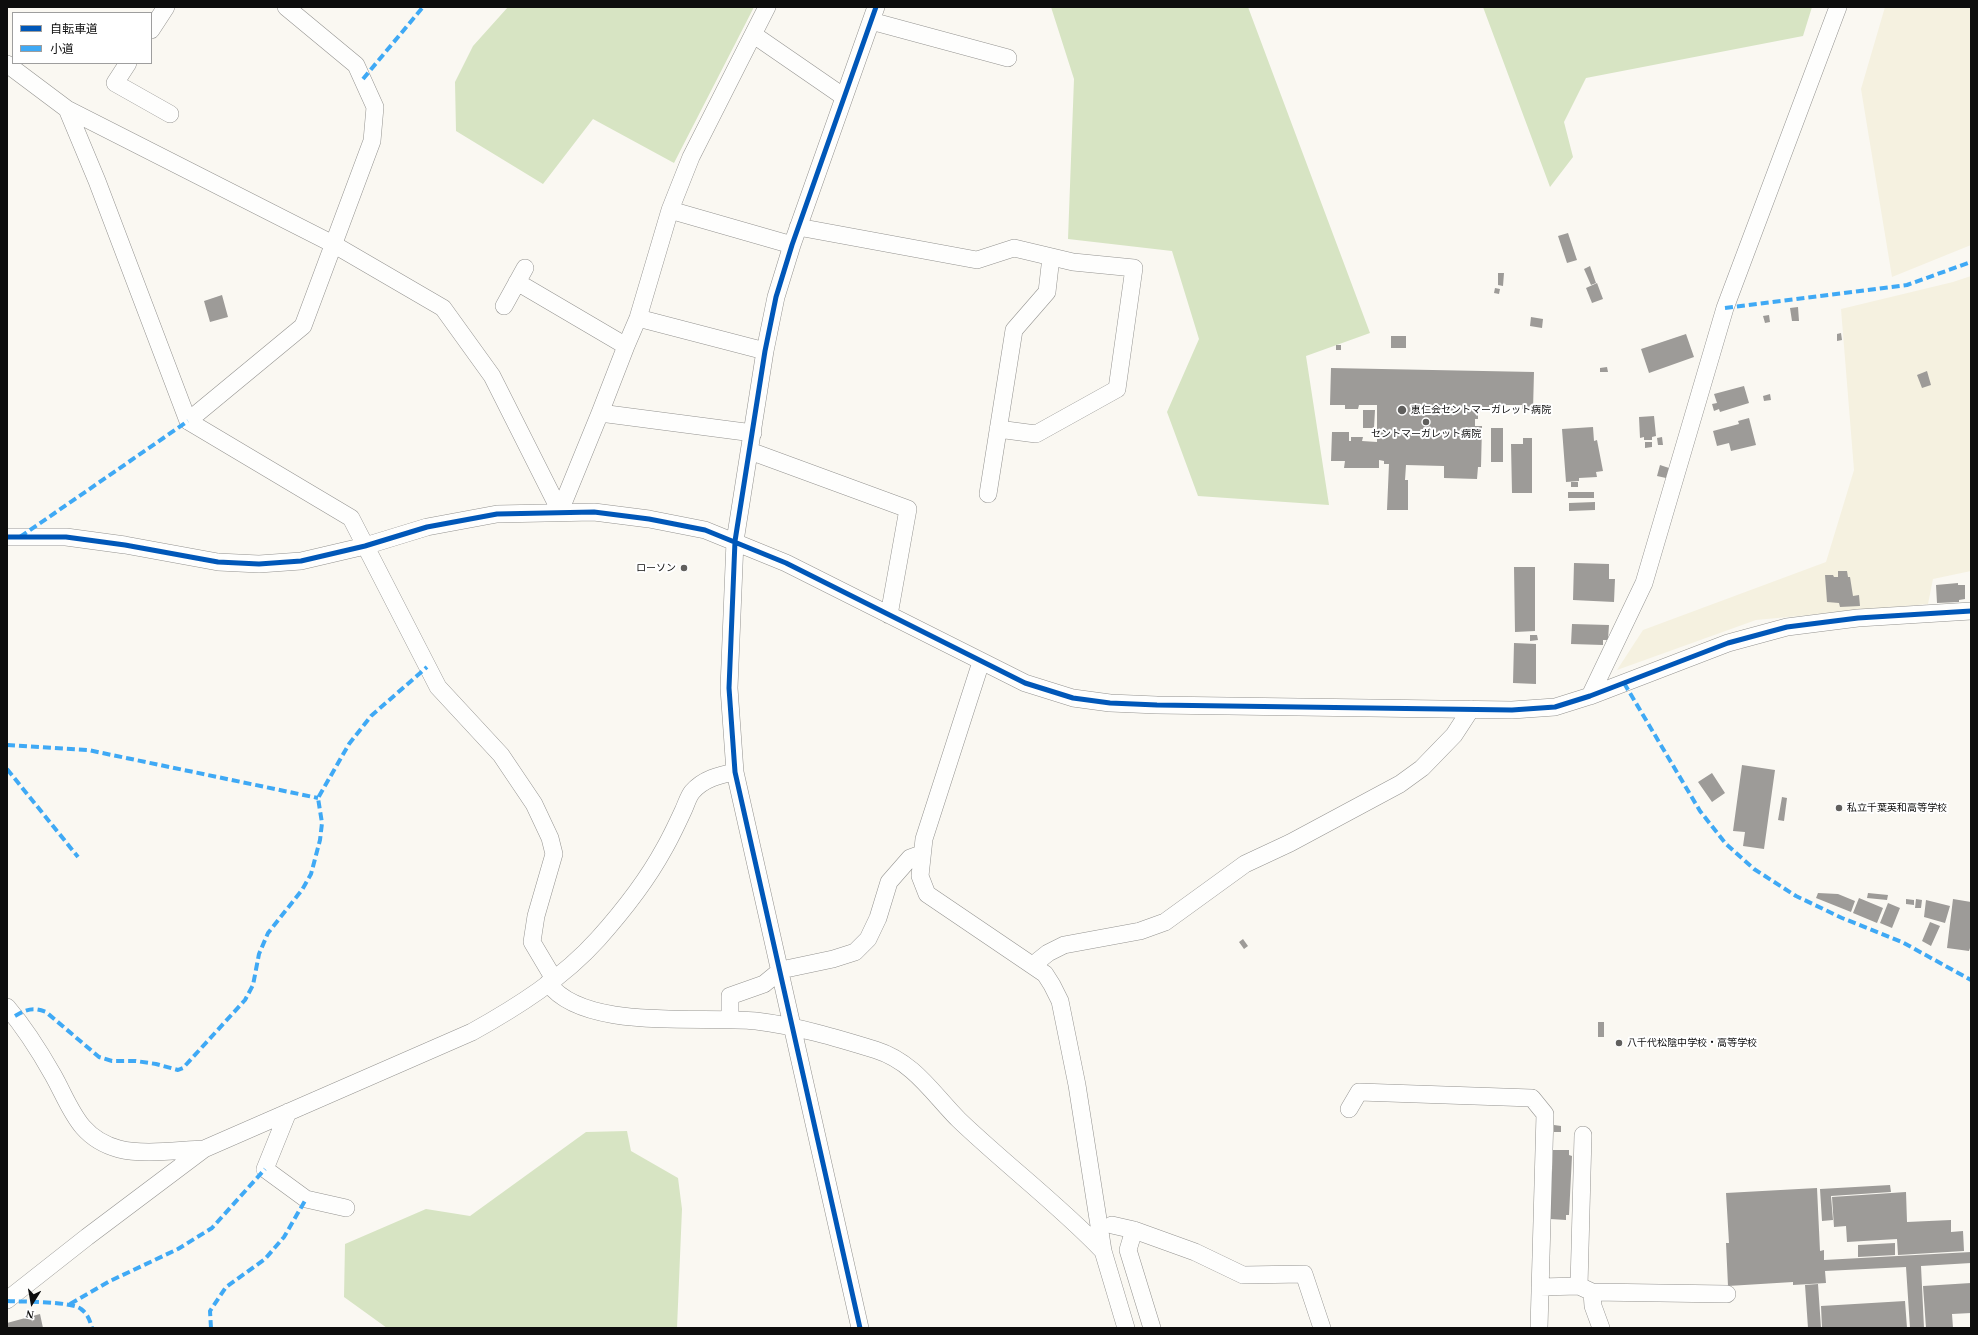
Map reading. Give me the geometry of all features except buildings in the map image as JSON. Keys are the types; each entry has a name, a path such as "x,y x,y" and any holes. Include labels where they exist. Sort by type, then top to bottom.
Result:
{"street":[{"path":"152,28 166,7"},
{"path":"188,420 303,326 372,141 375,106 356,65 286,7"},
{"path":"560,511 638,318 670,210 691,157 767,7"},
{"path":"1590,696 1644,583 1725,308 1838,7"},
{"path":"860,1328 781,970 735,772 729,688 734,542 753,433 765,351 776,297 798,227 874,14 1008,58"},
{"path":"754,35 844,97"},
{"path":"7,64 67,109 333,244 443,308 492,376 560,511"},
{"path":"127,64 115,83 170,114"},
{"path":"67,109 98,181 188,420 351,518 438,687 501,755 534,804 550,838 554,854 536,916 532,942 551,981 554,991 581,1007 634,1018 730,1020 793,1027 878,1050 905,1064 929,1085 958,1119 1076,1222 1103,1251"},
{"path":"670,210 792,245"},
{"path":"798,227 977,260 1014,248 1073,262 1134,268 1117,389 1036,434 998,429"},
{"path":"988,494 1014,330 1047,292 1051,257"},
{"path":"504,306 521,275 626,346"},
{"path":"638,318 765,351"},
{"path":"600,413 753,433"},
{"path":"750,451 908,508 889,615"},
{"path":"7,536 66,538 125,545 218,562 259,564 301,561 365,546 427,527 497,514 560,511 594,512 649,519 705,530 786,563 1025,683 1073,698 1110,703 1512,710 1555,707 1590,696 1728,643 1787,627 1858,618 1971,611"},
{"path":"981,662 924,839 921,854 920,876 928,894 1044,974 1052,984 1060,1001 1077,1085 1103,1251 1126,1328"},
{"path":"1033,965 1048,953 1064,945 1140,931 1165,922 1245,864 1290,843 1400,784 1422,768 1454,735 1471,709"},
{"path":"7,1300 87,1237 204,1149 472,1032 510,1010 574,965 598,940 644,884 672,834 692,792 707,780 717,775 735,772"},
{"path":"730,1020 730,996 764,984 781,970 833,959 855,952 868,939 878,918 889,882 910,858 921,854"},
{"path":"7,1007 53,1075 72,1113 90,1134 106,1144 120,1149 145,1151 204,1149"},
{"path":"1349,1109 1359,1092 1532,1098 1545,1114 1539,1328"},
{"path":"288,1112 265,1169 306,1199 346,1208"},
{"path":"1583,1135 1585,1289 1601,1328"},
{"path":"1112,1225 1134,1230 1195,1252 1243,1275 1304,1274 1322,1328"},
{"path":"1134,1230 1128,1250 1152,1328"},
{"path":"1540,1287 1727,1294"}],"shaded area":[{"path":"1885,7 1971,7 1971,245 1892,277 1861,89"},
{"path":"1971,276 1971,571 1933,579 1928,604 1756,620 1617,670 1643,630 1826,562 1854,470 1841,309 1953,282"}],"green space":[{"path":"508,7 754,7 674,163 593,119 543,184 456,131 455,82 473,46"},
{"path":"1051,7 1248,7 1370,333 1306,356 1329,505 1198,496 1167,412 1199,339 1172,251 1068,239 1074,79"},
{"path":"1483,7 1812,7 1803,36 1586,78 1564,122 1573,157 1550,187"},
{"path":"627,1131 631,1151 678,1178 682,1209 677,1328 387,1328 344,1297 345,1244 426,1209 470,1216 586,1132"}],"marked path":[{"path":"363,79 423,7"},
{"path":"1725,308 1907,285 1971,262"},
{"path":"20,537 188,421"},
{"path":"15,1016 30,1010 46,1012 99,1057 112,1061 136,1061 156,1064 178,1070 183,1068 245,1000 253,985 259,954 268,933 302,890 311,874 320,840 322,823 318,798 349,744 371,716 427,667"},
{"path":"1624,683 1700,811 1726,844 1754,869 1796,896 1842,918 1902,942 1971,980"},
{"path":"7,745 88,750 318,798"},
{"path":"7,769 78,857"},
{"path":"70,1304 110,1281 178,1249 212,1228 265,1169"},
{"path":"211,1328 210,1311 226,1287 265,1259 284,1237 306,1199"},
{"path":"7,1301 57,1303 76,1306 85,1313 92,1328"}],"cycle path":[{"path":"860,1328 735,772 729,688 735,541 765,351 776,297 792,245 876,7"},
{"path":"7,537 66,537 125,545 218,562 259,564 301,561 365,546 427,527 497,514 594,512 649,519 705,530 786,563 1025,683 1073,698 1110,703 1157,705 1512,710 1555,707 1590,696 1728,643 1787,627 1858,618 1971,611"}],"place":[{"name":"恵仁会セントマーガレット病院","path":"1402,410"},
{"name":"セントマーガレット病院","path":"1426,422"},
{"name":"ローソン","path":"684,568"},
{"name":"私立千葉英和高等学校","path":"1839,808"},
{"name":"八千代松陰中学校・高等学校","path":"1619,1043"}]}
